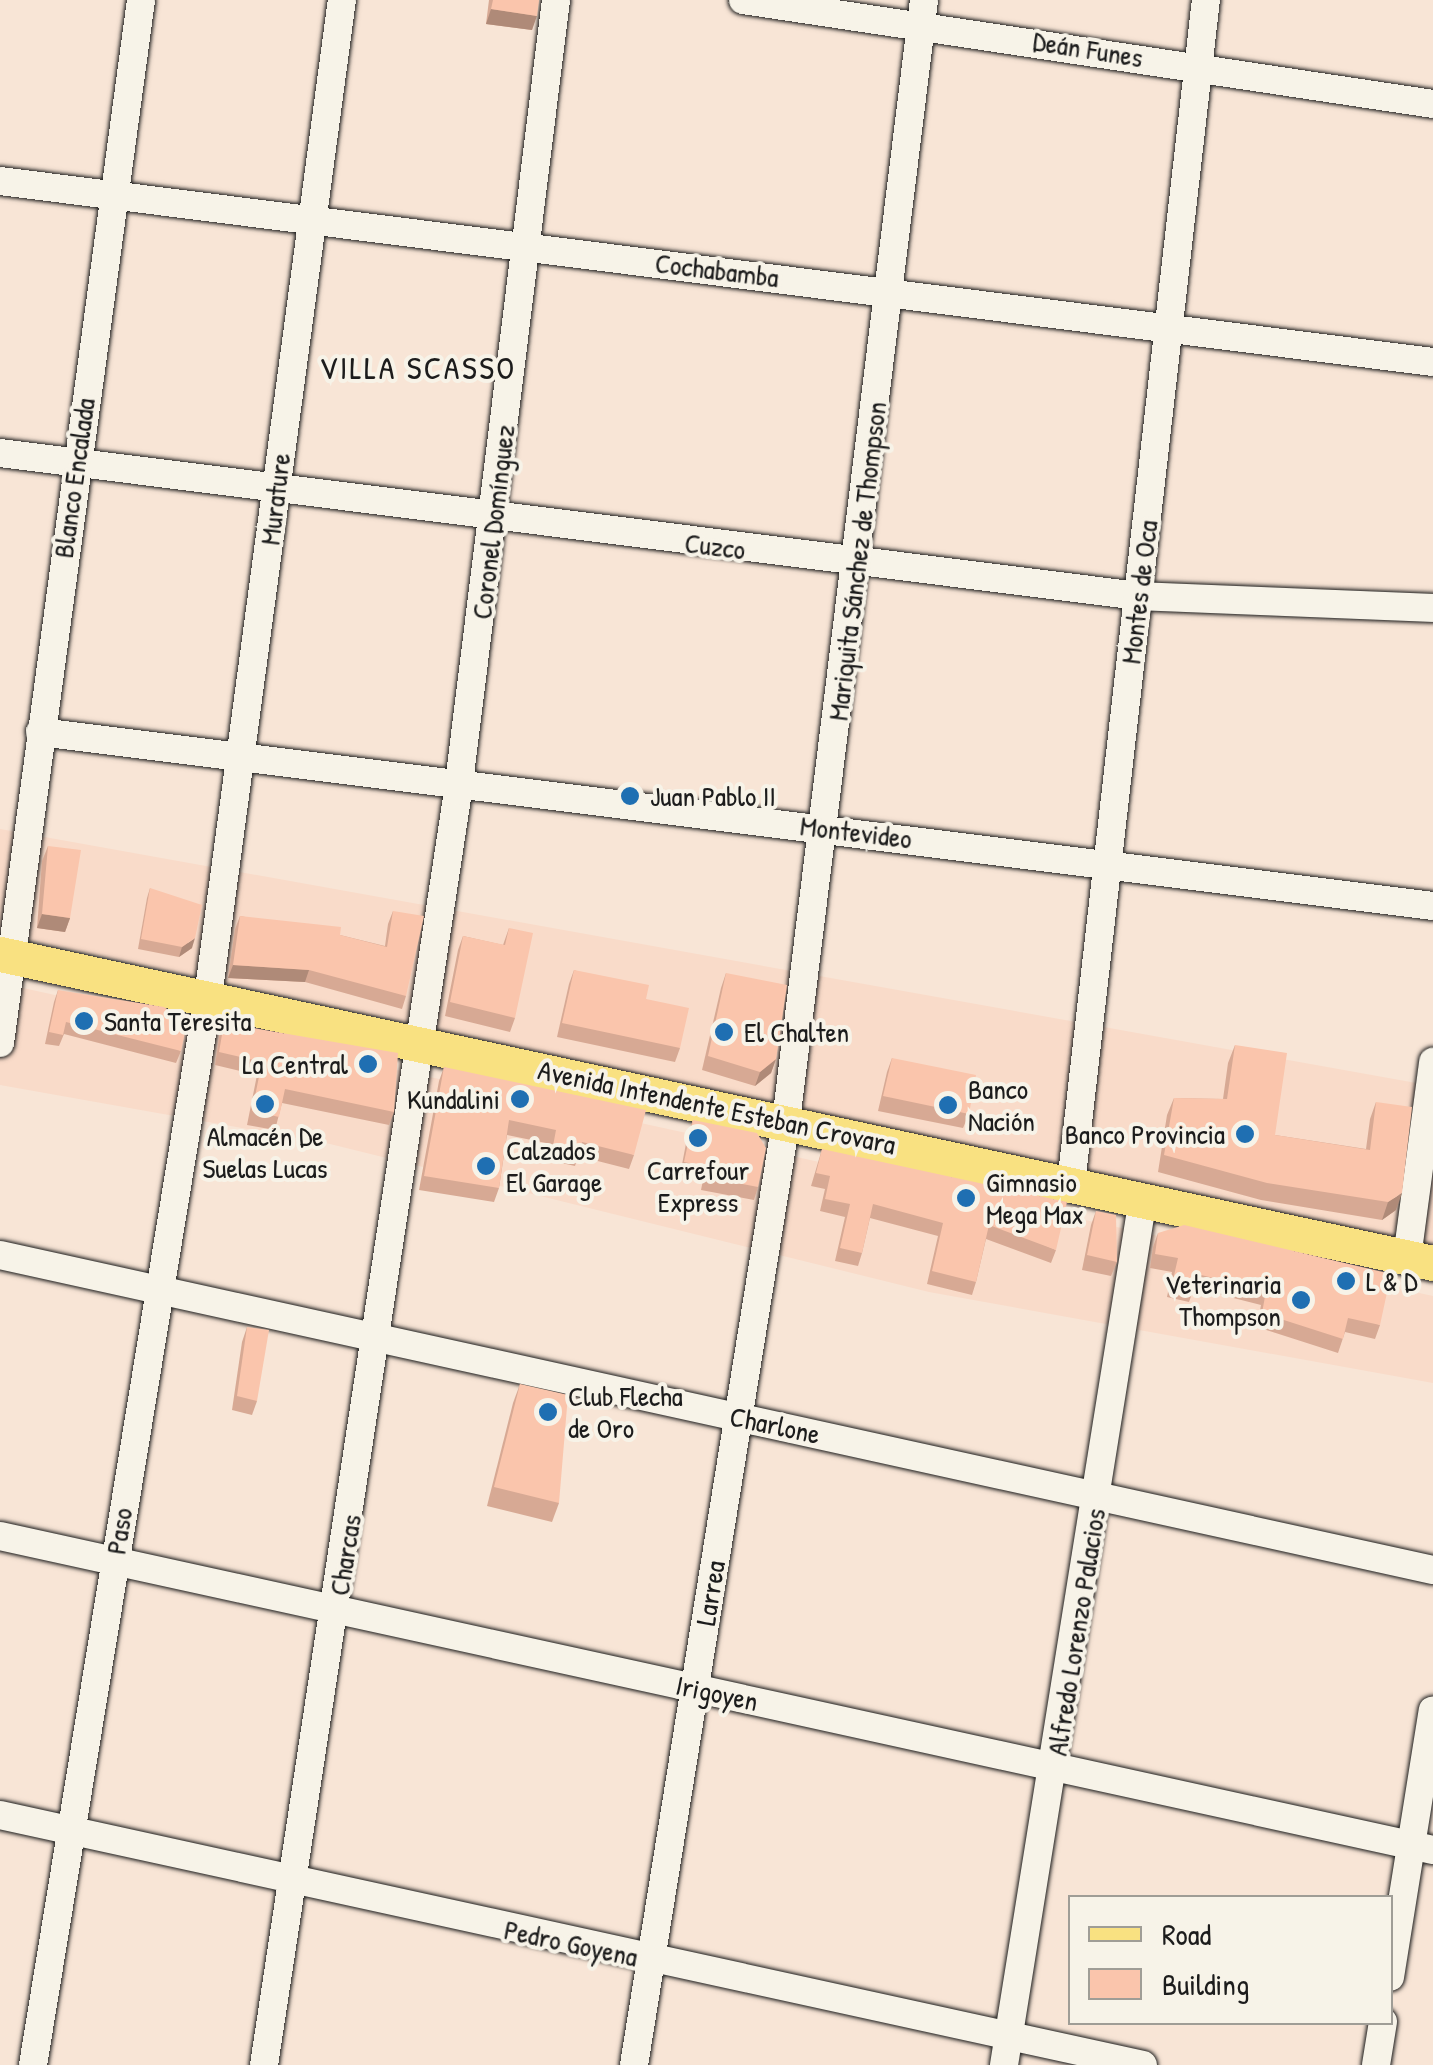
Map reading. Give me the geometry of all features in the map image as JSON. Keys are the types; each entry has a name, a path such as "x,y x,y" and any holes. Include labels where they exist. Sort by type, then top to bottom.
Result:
{"main road":[{"name":"Avenida Intendente Esteban Crovara","path":"7,956 1143,1198 1420,1261"}],"street":[{"name":"Blanco Encalada","path":"0,1043 7,956 141,0"},
{"name":"Murature","path":"208,997 342,0"},
{"name":"Coronel Domínguez","path":"422,1044 494,518 556,0"},
{"name":"Deán Funes","path":"743,0 923,12 1198,66 1433,104"},
{"name":"Montes de Oca","path":"1072,1184 1206,0"},
{"name":"Mariquita Sánchez de Thompson","path":"786,1121 858,564 923,12"},
{"name":"Cochabamba","path":"0,180 1433,362"},
{"name":"Cuzco","path":"0,454 1138,596 1433,608"},
{"name":"Montevideo","path":"40,732 458,791 823,827 1433,906"},
{"name":"Paso","path":"33,2065 208,997"},
{"name":"Charcas","path":"264,2065 422,1044"},
{"path":"1420,1261 1433,1062"},
{"name":"Larrea","path":"634,2065 786,1121"},
{"name":"Alfredo Lorenzo Palacios","path":"1004,2065 1143,1198"},
{"name":"Charlone","path":"0,1254 739,1418 1098,1491 1433,1570"},
{"name":"Irigoyen","path":"0,1536 1423,1848"},
{"path":"1393,1965 1423,1848 1433,1710"},
{"name":"Pedro Goyena","path":"0,1815 295,1883 1142,2065"},
{"path":"1376,2065 1383,2025"}],"shaded area":[{"path":"0,829 1433,1086 1433,1248 0,934"},
{"path":"0,983 1433,1296 1433,1383 929,1292 326,1143 0,1085"}],"building":[{"path":"493,0 539,0 537,16 491,9"},
{"path":"48,846 81,850 70,918 42,914"},
{"path":"150,888 202,905 195,938 182,947 141,939"},
{"path":"393,911 424,916 406,996 309,970 233,965 240,916 341,927 340,935 387,947"},
{"path":"509,928 533,933 515,1018 450,1002 463,936 505,945"},
{"path":"574,970 649,985 646,999 689,1008 680,1048 562,1023"},
{"path":"726,973 787,985 776,1059 760,1072 708,1056"},
{"path":"58,990 164,1007 187,1022 181,1051 66,1022 63,1035 49,1032"},
{"path":"224,1023 398,1053 394,1112 285,1089 279,1117 252,1111 262,1062 219,1052"},
{"path":"1235,1045 1287,1053 1275,1135 1370,1150 1376,1102 1412,1107 1402,1193 1388,1202 1267,1183 1164,1155 1174,1098 1227,1099"},
{"path":"892,1058 976,1075 969,1114 883,1096"},
{"path":"444,1067 646,1110 634,1155 582,1142 580,1152 553,1146 556,1130 509,1120 499,1188 424,1176"},
{"path":"693,1120 757,1133 766,1148 758,1187 706,1177 707,1167 684,1162"},
{"path":"822,1149 1067,1202 1056,1250 989,1225 976,1282 932,1271 943,1223 873,1204 862,1253 840,1248 850,1204 825,1199 830,1176 816,1173"},
{"path":"1096,1211 1116,1215 1117,1262 1087,1255"},
{"path":"1184,1225 1391,1274 1380,1325 1348,1318 1343,1339 1262,1313 1266,1291 1197,1274 1194,1288 1172,1284 1178,1258 1155,1254 1158,1233"},
{"path":"247,1327 269,1330 257,1401 237,1396"},
{"path":"520,1384 568,1395 559,1503 494,1487"}],"place":[{"name":"Juan Pablo II","path":"630,796"},
{"name":"Santa Teresita","path":"84,1021"},
{"name":"El Chalten","path":"724,1032"},
{"name":"La Central","path":"368,1064"},
{"name":"Kundalini","path":"520,1099"},
{"name":"Almacén De Suelas Lucas","path":"265,1104"},
{"name":"Banco Nación","path":"948,1105"},
{"name":"Banco Provincia","path":"1245,1134"},
{"name":"Carrefour Express","path":"698,1138"},
{"name":"Calzados El Garage","path":"486,1166"},
{"name":"Gimnasio Mega Max","path":"966,1198"},
{"name":"L & D","path":"1346,1281"},
{"name":"Veterinaria Thompson","path":"1301,1300"},
{"name":"Club Flecha de Oro","path":"548,1412"}],"district":[{"name":"VILLA SCASSO","path":"418,368"}]}
